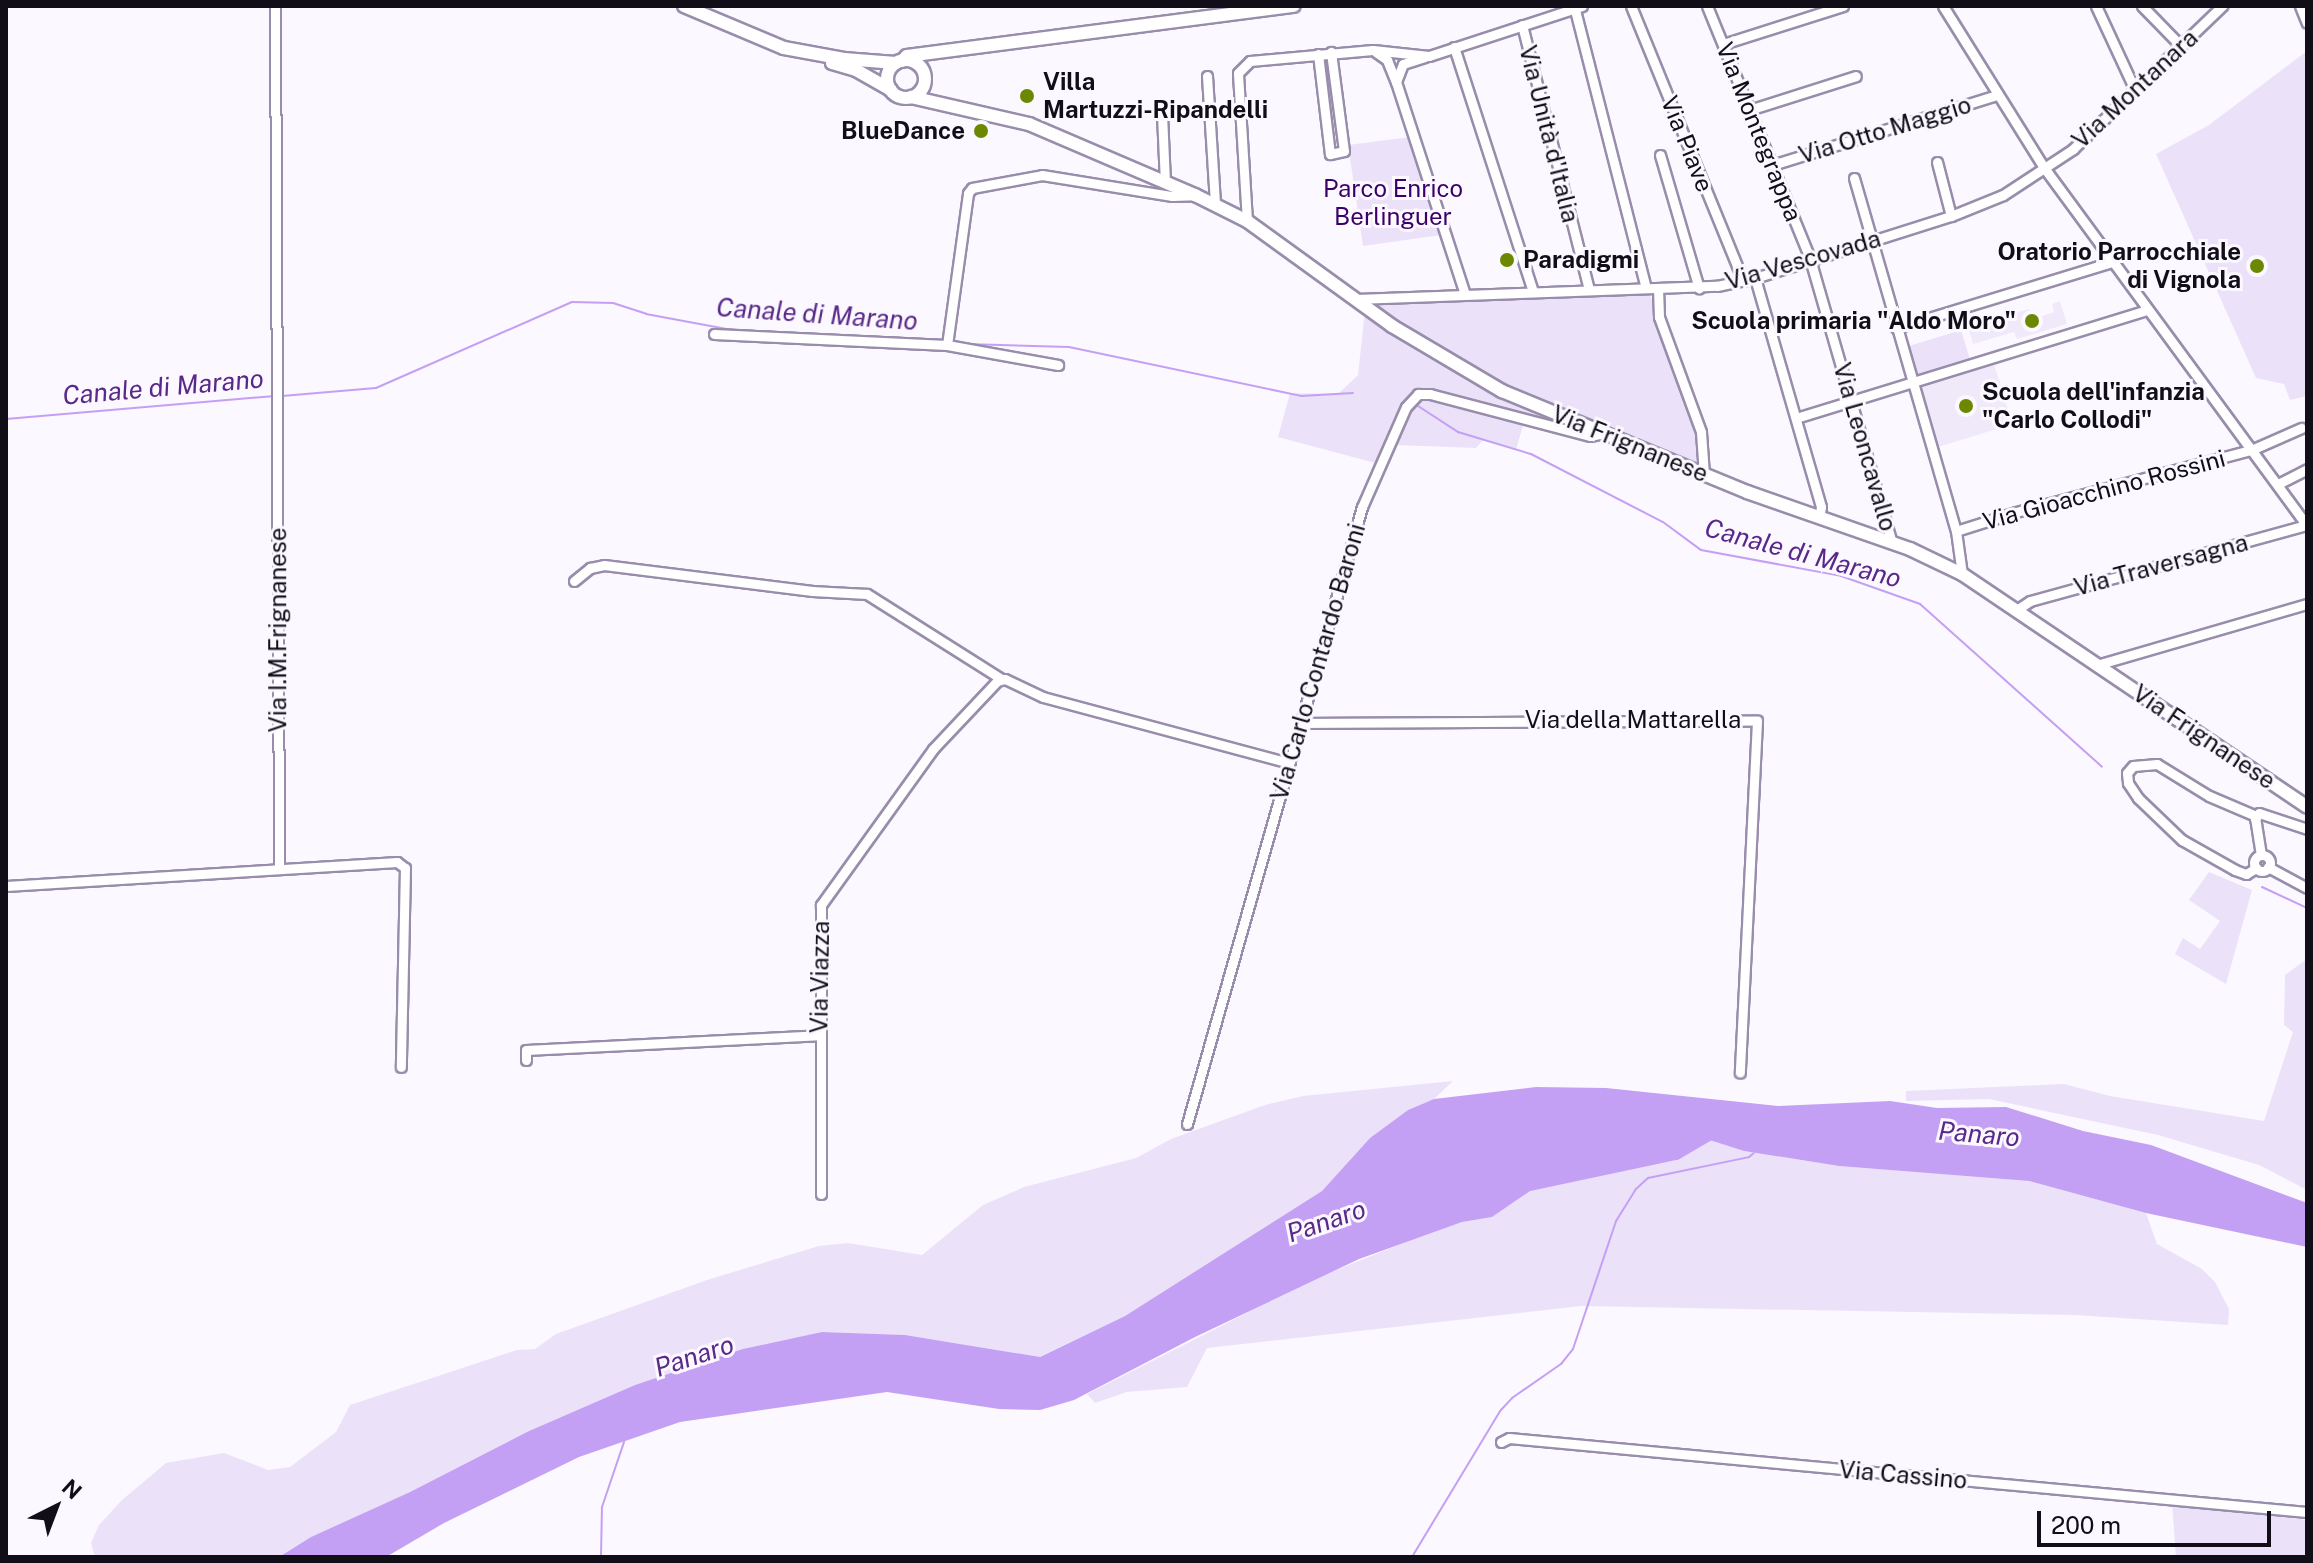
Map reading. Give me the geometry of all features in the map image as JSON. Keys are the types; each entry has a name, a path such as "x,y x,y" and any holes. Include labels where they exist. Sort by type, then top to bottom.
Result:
{"main road":[{"path":"684,6 764,41 815,54 856,70 899,96 911,97 924,85"},
{"path":"891,90 887,77 907,56 1294,6"},
{"path":"930,53 920,66 924,85 943,104"},
{"path":"815,54 920,66"},
{"name":"Via Frignanese","path":"911,97 1029,124 1215,204 1247,221 1417,342 1530,404 1704,475 1892,543 1962,574 2100,664 2307,807"}],"street":[{"name":"Via I.M.Frignanese","path":"275,6 279,867"},
{"name":"Via Piave","path":"1631,6 1743,281"},
{"name":"Via Montegrappa","path":"1707,6 1810,259"},
{"path":"1723,44 1843,6"},
{"path":"1943,6 2045,169 2306,526"},
{"path":"2096,6 2135,90"},
{"path":"2142,6 2181,46"},
{"path":"2300,6 2307,23"},
{"name":"Via Montanara","path":"2045,169 2083,141 2220,7"},
{"path":"1396,82 1403,64 1572,8 1646,288"},
{"name":"Via Unità d'Italia","path":"1522,25 1589,289"},
{"path":"1454,47 1533,292"},
{"path":"1247,221 1238,73 1250,61 1373,50 1429,56"},
{"path":"1373,50 1387,60 1396,82 1465,294"},
{"path":"1318,54 1330,154 1344,151 1331,52"},
{"path":"1207,76 1215,204"},
{"path":"1749,110 1856,76"},
{"name":"Via Otto Maggio","path":"1772,165 1997,95"},
{"path":"1162,114 1165,183"},
{"path":"1660,155 1699,288"},
{"path":"1937,162 1951,216"},
{"name":"Via Vescovada","path":"1356,299 1589,289 1699,288 1743,281 1951,216 2003,195 2045,169"},
{"path":"947,343 968,193 972,188 1042,175 1172,196 1195,195"},
{"path":"1854,178 1910,383 1956,531 1962,574"},
{"name":"Via Leoncavallo","path":"1810,259 1892,543"},
{"path":"1896,328 2112,262"},
{"path":"1755,278 1821,507 1819,517"},
{"path":"1658,288 1659,317 1701,432 1704,475"},
{"path":"1796,418 2148,310"},
{"path":"714,334 947,343 1058,365"},
{"name":"Via Carlo Contardo Baroni","path":"1187,1124 1362,507 1401,416 1413,398 1430,394 1590,436 1604,433"},
{"name":"Via Gioacchino Rossini","path":"1956,531 2016,512 2251,450 2301,428"},
{"path":"2278,484 2307,469"},
{"name":"Via Traversagna","path":"2018,609 2045,597 2306,526"},
{"path":"574,581 590,568 604,565 820,592 867,594 1000,678 1043,697 1289,763"},
{"path":"2100,664 2307,604"},
{"name":"Via Viazza","path":"821,1194 821,905 933,749 1000,678"},
{"name":"Via della Mattarella","path":"1300,723 1757,721 1740,1073"},
{"path":"2256,868 2246,874 2235,870 2175,835 2132,790 2127,773 2133,766 2157,764 2209,796 2256,816 2264,813 2307,829"},
{"path":"2256,816 2261,855"},
{"path":"2261,855 2268,859 2268,867"},
{"path":"2256,868 2255,859 2261,855"},
{"path":"6,886 397,862 405,868 401,1067"},
{"path":"2256,868 2263,871 2268,867"},
{"path":"2268,867 2307,888"},
{"path":"526,1060 526,1050 819,1035"},
{"name":"Via Cassino","path":"1501,1442 1509,1438 2307,1512"}],"shaded area":[{"name":"Scuola primaria \"Aldo Moro\"","path":"2060,301 2067,324 2017,339 2014,332 1973,344 1969,330 1991,324 1992,328 1999,326 1997,318 2029,309 2033,319 2054,312 2052,304"},
{"name":"Scuola dell'infanzia \"Carlo Collodi\"","path":"1994,364 2012,424 1937,447 1918,387"}],"green space":[{"name":"Oratorio Parrocchiale di Vignola","path":"2307,51 2307,396 2290,400 2284,384 2256,378 2156,154 2209,125"},
{"name":"Parco Enrico Berlinguer","path":"1410,137 1441,235 1363,246 1348,145"},
{"path":"1646,284 1702,429 1708,456 1706,474 1671,469 1586,437 1524,422 1516,450 1483,440 1476,448 1396,445 1383,465 1278,437 1290,393 1338,394 1358,375 1367,292"},
{"path":"1961,330 1970,360 1916,376 1906,347"},
{"path":"2209,872 2252,890 2226,984 2175,954 2183,938 2200,949 2220,921 2189,900"},
{"path":"2307,959 2307,1190 2259,1165 2158,1135 1989,1099 1906,1101 1906,1091 2064,1084 2110,1096 2264,1121 2293,1032 2284,1025 2285,975"},
{"path":"1453,1081 1434,1099 1408,1110 1370,1138 1322,1191 1125,1316 1039,1357 905,1335 822,1332 635,1385 529,1431 410,1492 311,1537 279,1557 95,1557 91,1543 99,1525 122,1500 166,1463 224,1453 268,1470 290,1467 336,1432 350,1405 517,1350 535,1349 556,1334 707,1280 819,1246 848,1243 922,1255 983,1205 1024,1187 1136,1158 1171,1139 1265,1105 1303,1096"},
{"path":"1700,1137 1744,1151 1839,1166 2029,1181 2146,1213 2157,1244 2202,1269 2215,1282 2229,1309 2228,1325 2075,1315 1581,1306 1207,1348 1187,1387 1127,1392 1095,1403 1087,1394 1314,1279 1416,1238 1462,1222 1492,1217 1555,1174 1676,1153"},
{"path":"2172,1502 2307,1520 2307,1557 2176,1557"}],"water":[{"path":"1536,1087 1606,1088 1778,1106 1890,1101 1937,1108 2006,1107 2083,1131 2151,1145 2307,1203 2307,1247 2146,1213 2029,1181 1839,1166 1744,1151 1700,1137 1676,1153 1555,1174 1492,1217 1462,1222 1359,1259 1195,1337 1074,1400 1040,1410 999,1409 887,1392 680,1422 579,1457 444,1523 386,1557 279,1557 311,1537 410,1492 529,1431 635,1385 743,1349 822,1332 905,1335 1040,1357 1125,1316 1322,1191 1370,1138 1408,1110 1434,1099"}],"waterway":[{"name":"Canale di Marano","path":"282,396 376,388 572,302 613,303 646,314 727,329 774,332"},
{"name":"Canale di Marano","path":"964,344 1069,347 1301,396 1353,393"},
{"name":"Canale di Marano","path":"6,419 272,396"},
{"name":"Canale di Marano","path":"1418,406 1458,432 1531,454 1663,522 1701,550 1841,576 1920,604 2102,767"},
{"name":"Canale di Marano","path":"2262,887 2307,908"},
{"name":"Panaro","path":"1530,1184 1676,1153 1715,1130"},
{"path":"1412,1557 1500,1411 1512,1398 1561,1364 1573,1349 1616,1221 1635,1190 1648,1178 1749,1157 1754,1153"},
{"path":"601,1557 602,1507 624,1442"}],"place":[{"name":"Villa Martuzzi-Ripandelli","path":"1027,96"},
{"name":"BlueDance","path":"981,131"},
{"name":"Paradigmi","path":"1507,260"},
{"name":"Oratorio Parrocchiale di Vignola","path":"2257,266"},
{"name":"Scuola primaria \"Aldo Moro\"","path":"2032,321"},
{"name":"Scuola dell'infanzia \"Carlo Collodi\"","path":"1966,406"}]}
